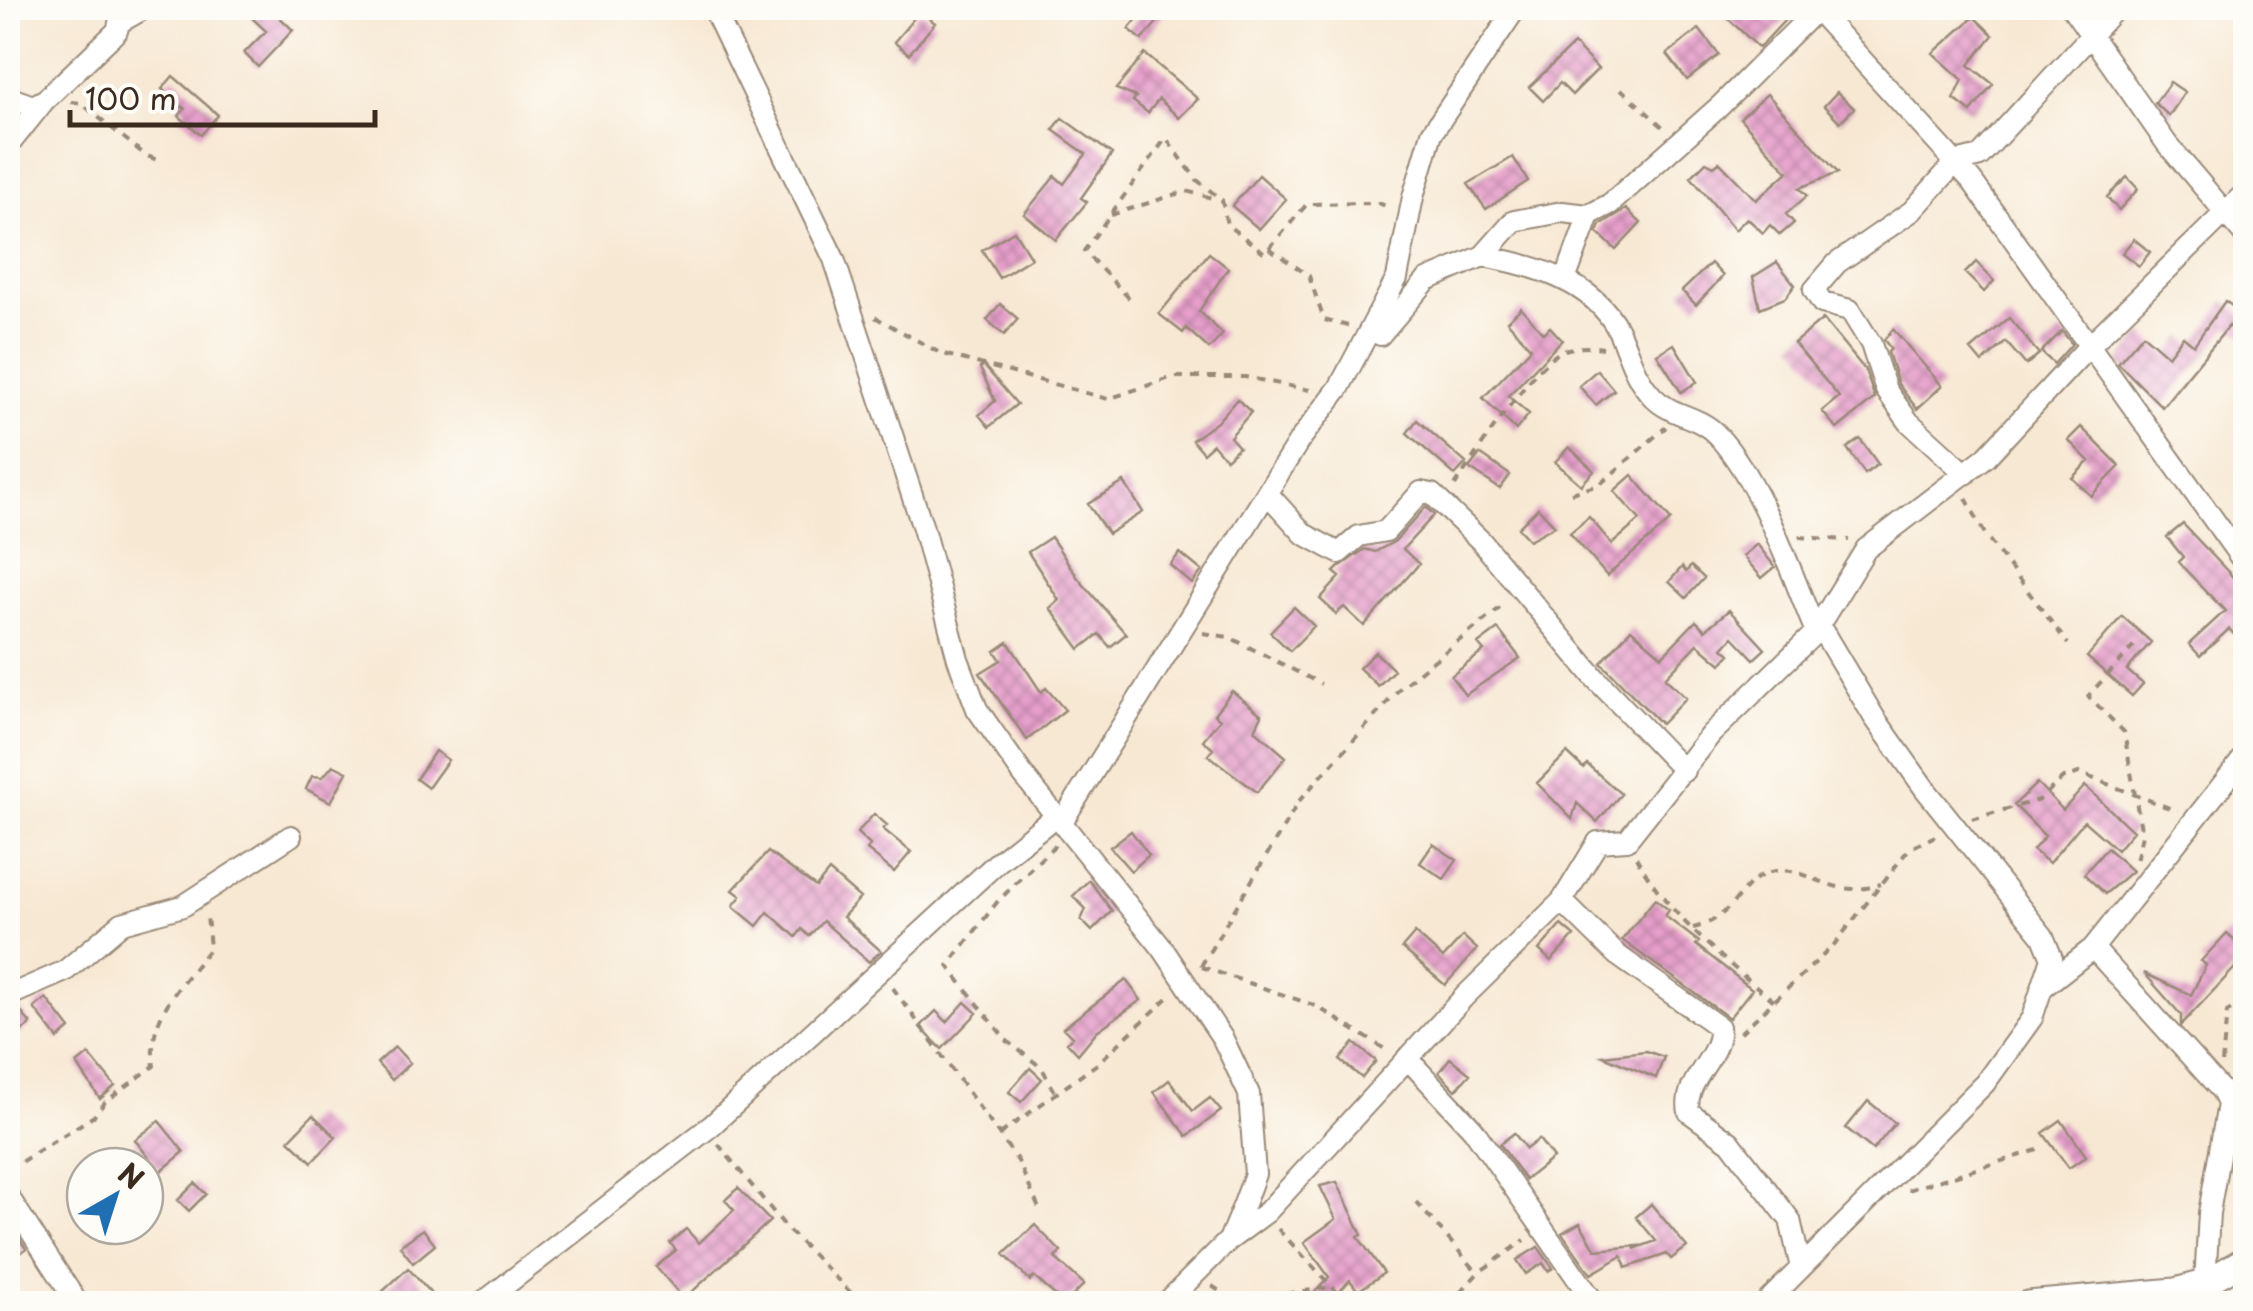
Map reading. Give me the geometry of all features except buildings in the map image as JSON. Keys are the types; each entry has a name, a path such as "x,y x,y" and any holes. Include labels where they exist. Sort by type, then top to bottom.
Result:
{"street":[{"path":"8,146 46,99 78,71 119,14 145,8"},
{"path":"713,8 834,259 923,528 958,660 977,709 1185,982 1223,1039 1249,1094 1256,1174 1230,1240"},
{"path":"1337,391 1397,278 1432,134 1516,8"},
{"path":"1484,256 1505,228 1524,216 1590,215 1635,186 1817,8 1956,162 2092,344 2097,360 2184,474 2246,565"},
{"path":"2072,8 2167,144 2246,237"},
{"path":"1966,474 1909,422 1886,390 1871,344 1850,310 1822,303 1814,290 1820,277 1837,263 1912,211 1956,162 1980,156 2116,8"},
{"path":"8,97 33,106 46,99"},
{"path":"1165,1304 1202,1264 1268,1212 1530,928 1562,901 1598,842 1627,840 1712,734 1817,628 1866,549 1966,474 2246,192"},
{"path":"1565,280 1590,215"},
{"path":"481,1304 711,1126 999,861 1063,823 1266,493 1337,391 1416,290 1444,271 1484,256 1526,264 1565,280 1606,314 1628,353 1632,369 1652,396 1719,437 1770,527 1817,628 1874,717 2050,948 2052,958 2032,1018 1985,1083 1765,1304"},
{"path":"1266,493 1304,534 1339,554 1359,536 1386,532 1421,492 1443,505 1482,541 1594,678 1684,771"},
{"path":"2042,988 2093,948 2245,757"},
{"path":"8,996 78,962 122,922 163,914 205,892 291,836"},
{"path":"1562,901 1617,956 1713,1020 1720,1034 1694,1086 1689,1112 1702,1126 1730,1142 1790,1220 1802,1268"},
{"path":"2093,948 2225,1097 2230,1112 2209,1213 2201,1293"},
{"path":"1408,1058 1473,1128 1545,1226 1595,1304"},
{"path":"8,1196 78,1304"},
{"path":"2028,1304 2201,1293 2245,1259"}],"path":[{"path":"1621,89 1678,141"},
{"path":"46,99 81,103 145,156 157,160"},
{"path":"1130,298 1084,251 1166,138 1197,180 1222,200 1228,225 1265,253 1306,204 1378,203 1410,216"},
{"path":"1111,214 1186,191 1222,200"},
{"path":"1269,248 1310,276 1324,320 1370,332"},
{"path":"847,303 940,353 1108,399 1173,376 1245,378 1337,391"},
{"path":"1443,505 1498,423 1558,352 1591,346 1628,353"},
{"path":"1570,493 1598,485 1667,426 1684,419"},
{"path":"1966,474 1966,501 1986,536 2068,644"},
{"path":"1770,527 1809,540 1885,536"},
{"path":"1408,1058 1372,1043 1316,1006 1201,966 1299,801 1402,686 1464,640 1520,590"},
{"path":"1178,633 1230,637 1321,684"},
{"path":"2134,646 2088,696 2124,732 2142,835 2135,866"},
{"path":"1713,1052 1832,946 1923,838 2039,800 2069,774 2095,776 2166,810 2201,814"},
{"path":"1056,1094 1042,1068 1006,1040 948,966 1063,823"},
{"path":"1627,840 1650,882 1693,928 1774,1001"},
{"path":"1693,928 1715,923 1759,877 1770,872 1801,874 1847,892 1883,884"},
{"path":"8,1170 94,1116 104,1102 154,1066 150,1039 160,1013 210,948 205,892"},
{"path":"881,972 1018,1161 1041,1213"},
{"path":"999,1134 1097,1064 1185,982"},
{"path":"2225,1097 2222,1068 2226,1012 2246,999"},
{"path":"711,1126 720,1148 789,1231 862,1304"},
{"path":"1902,1192 2044,1148"},
{"path":"1416,1202 1478,1274"},
{"path":"1268,1212 1289,1243 1348,1304"},
{"path":"1450,1304 1478,1274 1545,1226"},
{"path":"1202,1264 1207,1280 1230,1301 1333,1288"}]}
